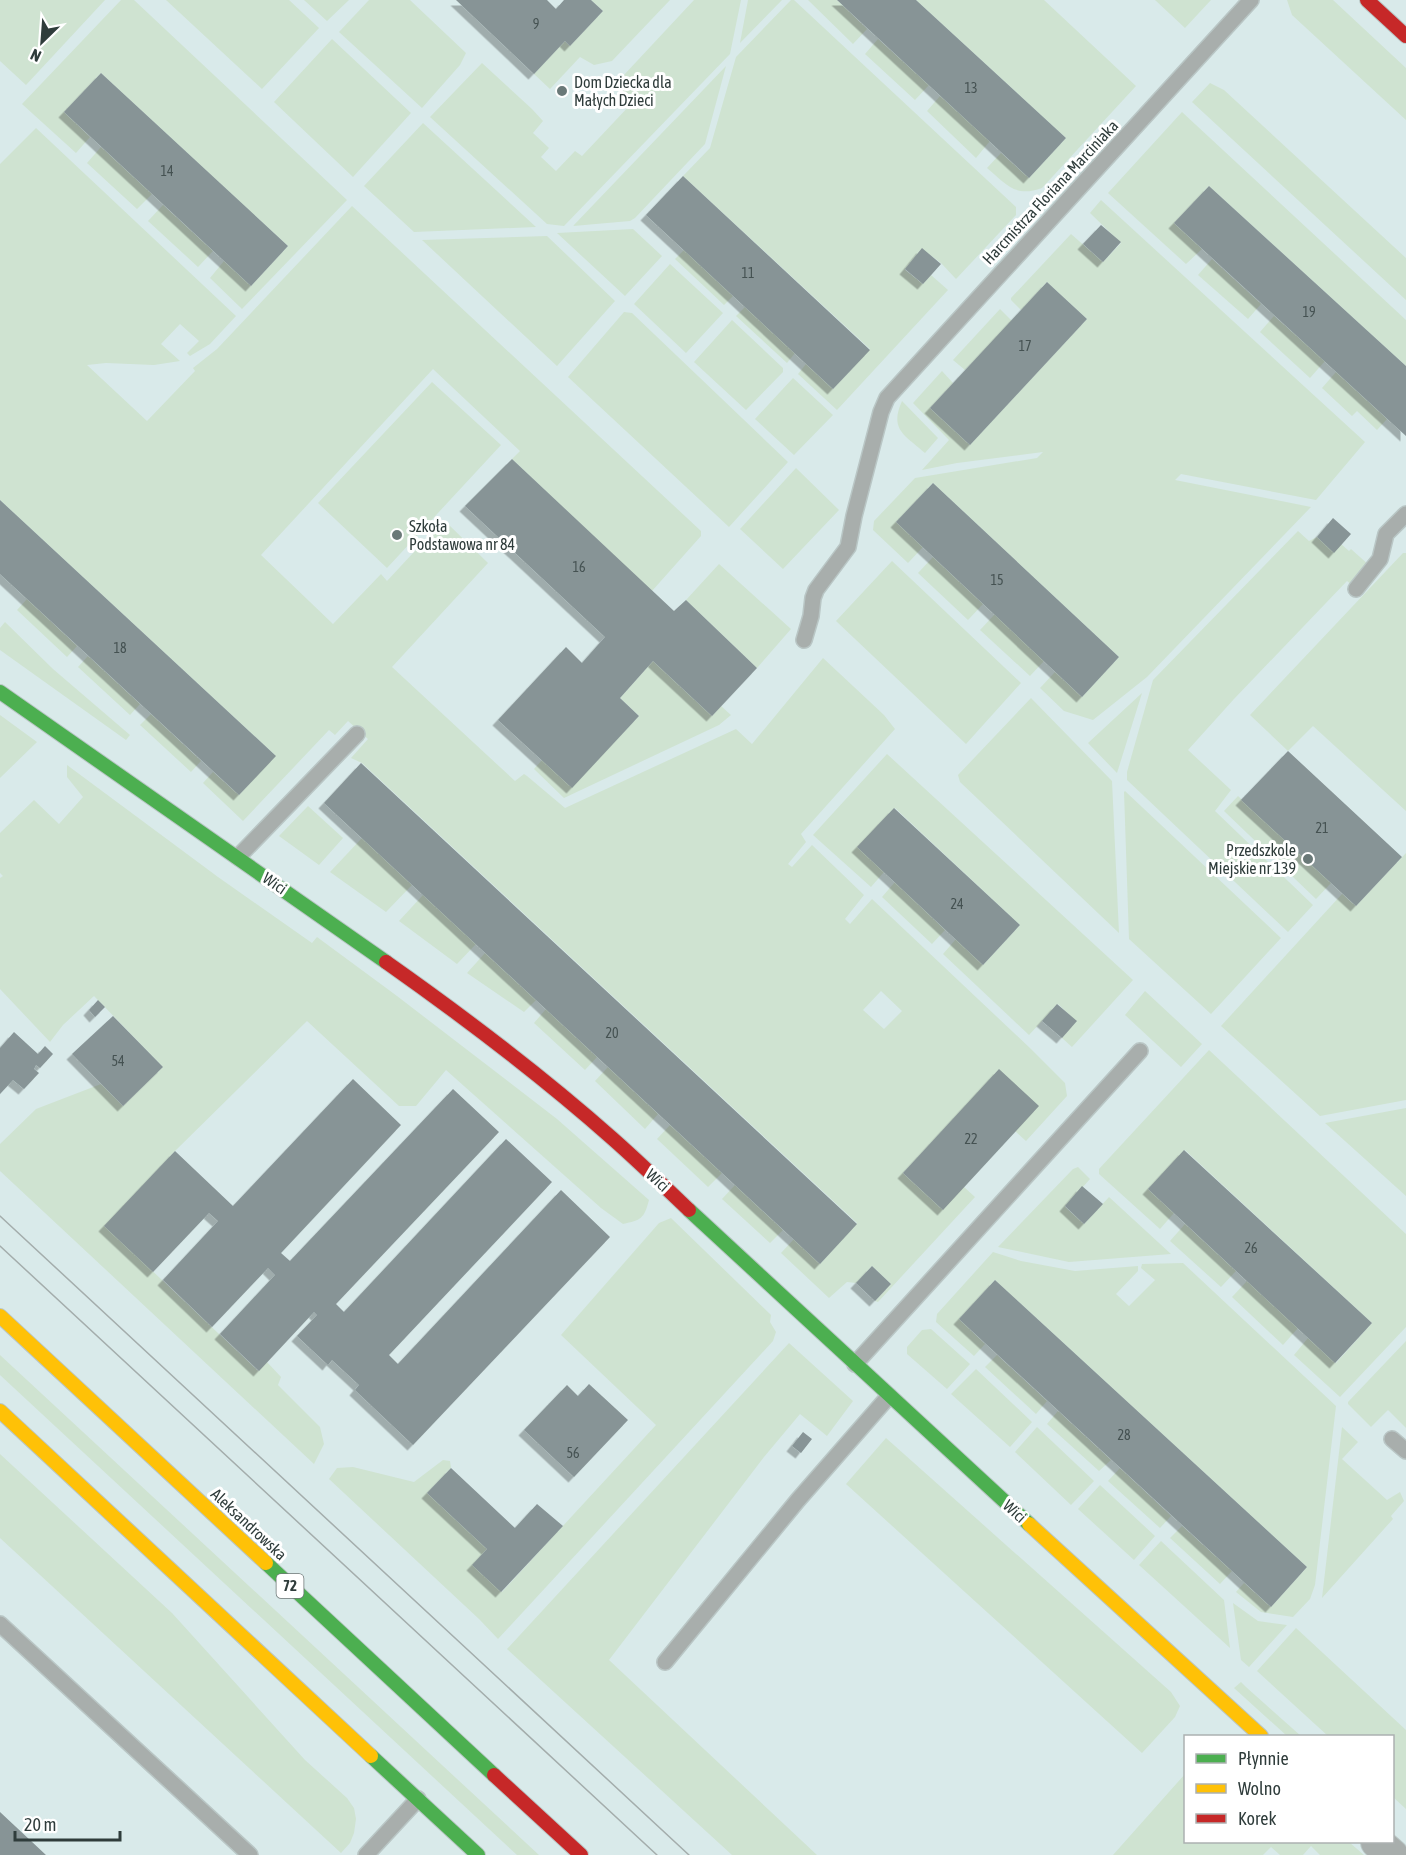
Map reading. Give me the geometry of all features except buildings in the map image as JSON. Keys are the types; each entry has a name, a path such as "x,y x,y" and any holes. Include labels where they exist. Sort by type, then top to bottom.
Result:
{"street":[{"path":"1367,0 1406,36"},
{"name":"Wici","path":"0,692 399,971 573,1104 614,1139 889,1396 1259,1735"},
{"name":"Aleksandrowska","path":"0,1316 581,1855"},
{"path":"0,1411 478,1855"},
{"path":"1378,1843 1392,1855"}],"lane":[{"name":"Harcmistrza Floriana Marciniaka","path":"804,640 816,590 848,547 886,398 1251,0"},
{"path":"1356,589 1380,559 1386,534 1406,514"},
{"path":"238,857 357,734"},
{"path":"855,1364 1140,1051"},
{"path":"665,1662 798,1500 889,1396"},
{"path":"1392,1439 1406,1451"},
{"path":"0,1624 250,1855"},
{"path":"366,1855 418,1799"}],"green space":[{"path":"0,0 105,0 26,85 0,61"},
{"path":"121,0 134,0 347,200 242,309 210,278 224,261 251,286 288,246 101,73 64,112 90,137 76,153 22,104"},
{"path":"166,0 289,0 319,28 262,89"},
{"path":"304,0 349,0 327,21"},
{"path":"369,0 410,0 466,53 460,65 422,108 339,32"},
{"path":"591,0 670,0 612,61 594,65 580,57 550,89 534,74 565,41 570,46 603,11"},
{"path":"694,0 741,0 730,54 564,226 547,224 430,117 482,63 543,121 533,133 549,148 541,157 556,171 575,151 582,156 631,104 623,95 623,76"},
{"path":"748,0 782,0 740,43"},
{"path":"791,0 794,0 1016,207 1016,215 956,279 941,263 922,249 905,270 923,284 931,275 948,290 837,410 798,374 806,364 833,389 870,349 683,176 710,148 736,57"},
{"path":"808,0 837,0 867,29 853,44"},
{"path":"916,0 1044,0 1136,86 1042,188 1025,191 1011,188 987,168 1001,153 1029,178 1066,138"},
{"path":"1155,0 1211,0 1185,28"},
{"path":"1287,0 1333,0 1406,68 1406,120 1292,15"},
{"path":"332,39 411,113 353,177 274,102"},
{"path":"878,39 929,85 915,100 865,54"},
{"path":"726,66 705,144 635,218 630,221 573,226"},
{"path":"1210,83 1224,90 1406,258 1406,300 1192,102"},
{"path":"940,96 990,141 976,158 927,111"},
{"path":"1182,112 1406,320 1406,366 1209,186 1174,223 1202,249 1186,264 1108,193"},
{"path":"423,123 536,227 414,232 364,186"},
{"path":"36,128 236,316 210,344 190,356 187,353 199,341 180,324 161,344 180,361 154,365 106,363 87,365 147,421 195,371 193,368 217,349 352,206 701,531 701,536 652,591 512,459 520,451 433,369 261,555 333,624 381,574 387,581 439,525 445,530 449,525 488,563 392,667 515,781 524,774 565,808 736,729 752,744 823,658 884,715 895,729 801,834 806,842 788,864 792,867 812,845 864,895 845,919 850,924 872,899 1065,1083 1067,1096 1026,1141 1015,1131 999,1070 903,1173 942,1209 964,1187 975,1197 878,1302 875,1301 891,1284 872,1266 856,1283 847,1282 829,1298 781,1253 794,1239 820,1264 857,1223 362,763 351,758 368,739 348,721 335,735 329,730 243,821 203,783 213,772 239,795 275,755 0,500 0,164","holes":["881,991 902,1011 884,1029 863,1010"]},
{"path":"101,147 152,194 137,209 87,163"},
{"path":"1101,200 1365,442 1316,500 1181,474 1175,480 1311,507 1147,677 1093,720 1064,711 1040,688 1055,672 1082,697 1119,657 933,483 896,522 923,547 908,563 873,530 874,521 915,478 1037,458 1043,452 922,470 949,440 913,403 942,371 953,383 930,408 970,445 1087,319 1047,282 1021,310 1011,298 1071,234 1103,262 1121,243 1090,213"},
{"path":"163,205 213,251 198,267 148,221"},
{"path":"633,229 662,256 625,296 557,233"},
{"path":"547,236 615,301 557,366 422,240"},
{"path":"684,250 733,296 724,305 675,259"},
{"path":"1212,259 1261,304 1248,319 1198,275"},
{"path":"670,264 723,313 686,353 634,304"},
{"path":"745,307 795,353 787,363 736,316"},
{"path":"1000,309 1012,321 965,370 953,360"},
{"path":"624,312 632,313 788,462 729,527 568,377"},
{"path":"1274,316 1325,361 1310,378 1260,332"},
{"path":"732,320 783,368 783,372 746,410 694,362"},
{"path":"1336,372 1387,419 1377,430 1357,411 1352,416 1322,388"},
{"path":"793,378 833,415 794,455 755,419"},
{"path":"432,382 501,445 387,568 318,503"},
{"path":"902,401 938,438 925,453 901,431 898,425 898,411"},
{"path":"796,468 839,510 783,569 740,529"},
{"path":"1298,531 1309,541 1317,537 1334,552 1341,544 1349,551 1351,549 1370,566 1352,585 1347,581 1188,750 1231,790 1215,811 1313,905 1288,932 1127,780 1127,772 1153,680"},
{"path":"1403,553 1406,553 1406,811 1313,726 1288,751 1250,715"},
{"path":"933,557 983,604 968,620 918,573"},
{"path":"892,561 1021,683 966,744 836,621"},
{"path":"719,564 791,629 757,668 686,600"},
{"path":"27,599 77,646 67,657 17,610"},
{"path":"995,614 1044,661 1030,676 980,630"},
{"path":"5,622 53,669 130,735 126,740 0,650 0,628"},
{"path":"88,656 140,704 130,715 78,667"},
{"path":"653,661 712,716 721,706 731,715 719,725 564,798 534,769 542,760 572,787 639,716 620,698"},
{"path":"1142,693 1117,773 1088,743"},
{"path":"1031,698 1112,781 1119,933 960,782 958,775"},
{"path":"151,714 201,761 191,772 140,725"},
{"path":"0,715 37,742 0,778"},
{"path":"887,754 1133,980 1072,1047 1062,1038 1076,1021 1058,1004 1029,1035 943,954 956,939 983,965 1020,925 895,808 858,847 884,872 871,887 813,835"},
{"path":"67,765 218,877 312,943 317,937 397,996 557,1119 649,1200 641,1218 623,1224 601,1208 446,1070 416,1106 399,1106 307,1021 175,1151 105,1226 258,1371 267,1362 281,1377 278,1385 320,1427 324,1444 314,1464 0,1171 0,1144 36,1109 101,1084 123,1106 163,1067 94,996 63,1025 50,1042 0,989 0,878 3,876 0,873 0,833 34,800 59,824 83,797 67,777"},
{"path":"1125,791 1281,938 1211,1014 1129,939"},
{"path":"1238,796 1331,883 1316,899 1224,811"},
{"path":"308,806 343,838 319,865 279,836"},
{"path":"362,838 412,885 386,912 330,872"},
{"path":"1406,853 1406,1100 1320,1116 1221,1026 1342,894 1356,906"},
{"path":"895,882 945,930 932,944 882,897"},
{"path":"423,895 476,944 457,964 399,921"},
{"path":"485,953 536,1000 524,1012 467,973"},
{"path":"1145,991 1202,1044 1181,1067 1125,1015"},
{"path":"546,1009 597,1057 585,1070 534,1023"},
{"path":"1209,1050 1406,1234 1406,1327 1340,1397 1294,1355 1308,1338 1336,1363 1372,1323 1185,1150 1148,1189 1174,1213 1160,1229 1099,1174 1099,1169"},
{"path":"608,1067 658,1114 645,1129 595,1081"},
{"path":"1406,1108 1406,1196 1325,1123"},
{"path":"670,1125 722,1173 708,1187 657,1139"},
{"path":"1078,1167 1090,1179 1065,1207 1084,1224 1109,1197 1171,1254 1069,1262 998,1247 1073,1169"},
{"path":"735,1185 783,1230 770,1243 722,1199"},
{"path":"671,1218 771,1315 770,1322 776,1332 773,1341 498,1639 329,1479 337,1468 353,1467 414,1482 443,1460 450,1461 451,1468 427,1493 487,1549 473,1565 502,1592 656,1425 561,1335 659,1223"},
{"path":"1185,1224 1236,1271 1221,1287 1170,1241"},
{"path":"993,1252 1021,1261 1075,1271 1138,1266 1138,1271 1116,1294 1129,1306 1155,1280 1141,1268 1142,1264 1183,1263 1336,1406 1315,1585 1310,1599 1293,1617 1261,1612 1236,1592 1244,1583 1271,1607 1307,1567 995,1280 959,1319 985,1344 974,1356 936,1322 937,1314"},
{"path":"1247,1281 1298,1328 1283,1345 1232,1297"},
{"path":"931,1329 970,1364 947,1389 907,1354 907,1347 922,1330"},
{"path":"1406,1341 1406,1428 1388,1410 1371,1427 1348,1402"},
{"path":"789,1343 853,1401 827,1436 800,1414 764,1457 609,1660 817,1855 732,1855 507,1649"},
{"path":"0,1355 539,1855 517,1855 0,1375"},
{"path":"997,1355 1047,1401 1036,1414 985,1367"},
{"path":"976,1369 1032,1422 1010,1447 951,1394"},
{"path":"1058,1411 1111,1460 1099,1471 1047,1424"},
{"path":"1037,1427 1094,1481 1071,1505 1015,1452"},
{"path":"1342,1427 1358,1442 1342,1459 1387,1500 1400,1492 1404,1501 1391,1516 1393,1519 1322,1598"},
{"path":"886,1438 1171,1692 1180,1706 1175,1717 1142,1753 846,1484"},
{"path":"0,1454 172,1613 305,1760 347,1798 354,1808 356,1819 350,1843 341,1853 0,1538"},
{"path":"1120,1468 1171,1516 1160,1528 1108,1481"},
{"path":"1100,1485 1155,1536 1134,1560 1078,1509"},
{"path":"1182,1526 1232,1571 1220,1584 1170,1538"},
{"path":"1161,1541 1224,1600 1230,1648 1139,1565"},
{"path":"1233,1603 1258,1621 1287,1625 1249,1667 1241,1660"},
{"path":"1296,1628 1406,1730 1406,1809 1394,1798 1394,1735 1327,1735 1257,1671"},
{"path":"1241,1682 1300,1735 1286,1735 1234,1688"},
{"path":"1184,1775 1184,1843 1350,1843 1364,1855 1320,1855 1311,1846 1303,1855 1280,1855 1271,1847 1263,1855 1113,1855"}],"tram line":[{"path":"0,1216 689,1855"},
{"path":"0,1246 657,1855"}],"traffic: fast":[{"path":"0,692 386,962"},
{"path":"689,1210 1029,1524"},
{"path":"266,1563 494,1775"},
{"path":"371,1756 478,1855"}],"traffic: slow":[{"path":"0,1316 266,1563"},
{"path":"0,1411 371,1756"},
{"path":"1029,1524 1260,1735"}],"traffic: jam":[{"path":"1367,0 1406,36"},
{"path":"386,962 530,1069 586,1115 689,1210"},
{"path":"494,1775 581,1855"}],"place":[{"name":"Dom Dziecka dla Małych Dzieci","path":"562,91"},
{"name":"Szkoła Podstawowa nr 84","path":"397,535"},
{"name":"Przedszkole Miejskie nr 139","path":"1308,859"}]}
